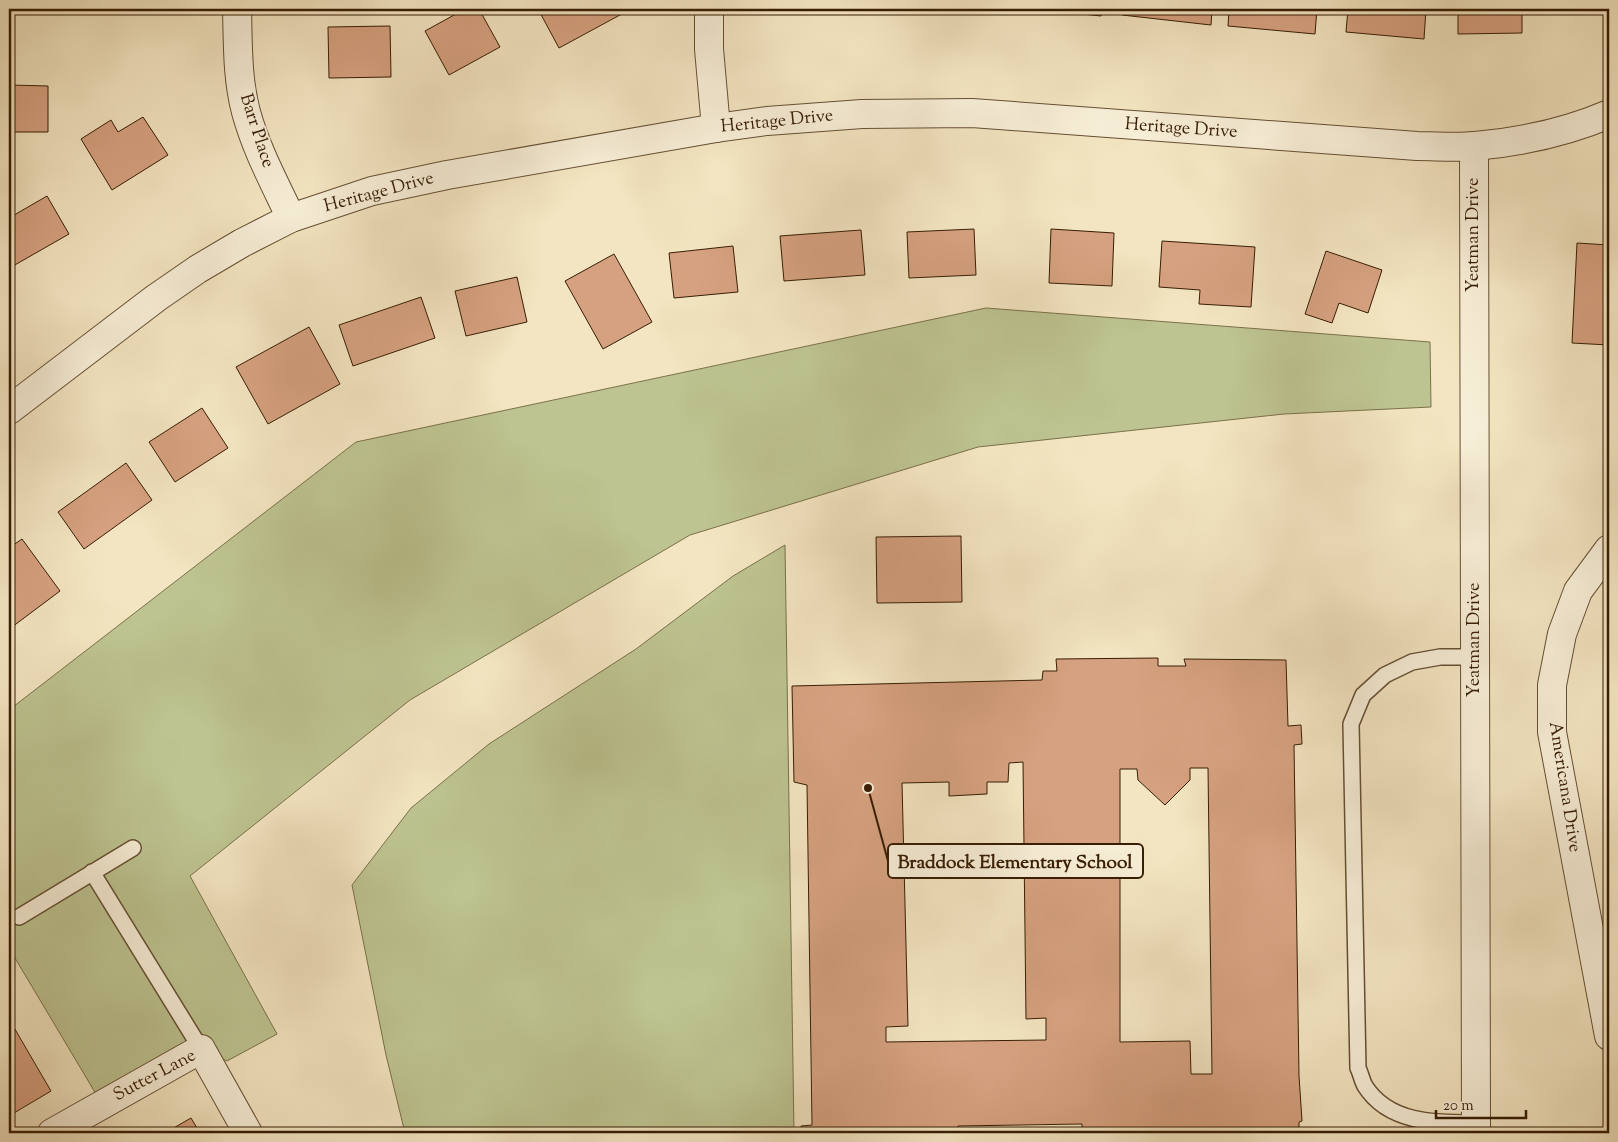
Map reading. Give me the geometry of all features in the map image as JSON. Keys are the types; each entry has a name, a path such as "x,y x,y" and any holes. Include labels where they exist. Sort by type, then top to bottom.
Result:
{"street":[{"name":"Barr Place","path":"237,9 238,72 246,113 260,152 290,218"},
{"path":"709,9 709,49 716,128"},
{"name":"Heritage Drive","path":"9,410 198,269 242,242 290,218 372,191 419,181 767,120 862,114 972,114 1417,146 1474,146 1532,138 1589,122 1609,114"},
{"name":"Yeatman Drive","path":"1474,146 1476,1128"},
{"name":"Americana Drive","path":"1609,550 1578,591 1562,634 1552,685 1552,732 1609,1036"},
{"name":"Sutter Lane","path":"52,1133 201,1049 248,1133"}],"lane":[{"path":"1475,657 1440,657 1412,662 1385,676 1363,695 1351,724 1358,1068 1365,1086 1382,1106 1411,1119 1476,1128"},
{"path":"19,917 133,848"},
{"path":"92,872 201,1049"}],"green space":[{"path":"986,308 1430,342 1431,407 1284,414 978,447 690,535 410,700 190,876 277,1034 227,1061 190,1044 99,1099 9,948 9,710 356,442"},
{"path":"785,545 794,1133 405,1133 386,1055 352,885 411,808 489,744 636,649 733,576"}],"building":[{"path":"465,9 479,9 500,47 449,75 425,31"},
{"path":"538,9 631,9 559,48"},
{"path":"1037,9 1102,9 1101,16"},
{"path":"1122,9 1212,9 1211,25 1122,15"},
{"path":"1229,9 1317,9 1315,34 1228,26"},
{"path":"1348,9 1426,9 1424,39 1346,32"},
{"path":"1458,9 1522,9 1522,33 1458,34"},
{"path":"390,26 391,77 329,78 328,27"},
{"path":"9,85 48,86 48,132 9,132"},
{"path":"143,117 168,155 112,190 81,139 111,120 118,132"},
{"path":"47,196 69,234 13,266 9,259 9,218"},
{"path":"974,229 976,275 909,278 907,232"},
{"path":"1051,229 1114,233 1112,286 1049,283"},
{"path":"861,230 865,275 784,281 780,236"},
{"path":"1162,241 1255,247 1251,307 1199,304 1200,290 1159,287"},
{"path":"1577,243 1609,245 1609,345 1572,343"},
{"path":"733,246 738,292 674,298 669,253"},
{"path":"1326,251 1382,270 1368,313 1339,303 1332,323 1305,314"},
{"path":"614,254 652,322 603,349 565,281"},
{"path":"517,277 527,322 466,336 455,291"},
{"path":"421,297 435,338 353,366 339,325"},
{"path":"309,327 340,384 268,424 236,367"},
{"path":"202,408 228,448 175,482 149,442"},
{"path":"126,463 152,500 84,549 58,512"},
{"path":"961,536 962,602 877,603 876,537"},
{"path":"22,539 60,591 12,627 9,622 9,548"},
{"path":"1158,658 1158,666 1186,666 1184,659 1286,660 1288,726 1301,725 1302,744 1294,745 1299,1076 1302,1121 1299,1122 1299,1133 1082,1133 1082,1124 958,1126 958,1133 801,1133 801,1126 812,1125 807,785 794,782 792,686 1042,680 1043,671 1057,671 1056,659","holes":["1023,762 1026,1019 1046,1018 1046,1040 886,1042 886,1027 908,1026 902,783 949,782 949,796 987,794 987,782 1008,782 1009,763","1190,768 1208,768 1212,1074 1191,1074 1190,1041 1120,1042 1120,769 1137,769 1138,780 1165,805 1190,780"]},
{"path":"9,1019 51,1091 9,1116"},
{"path":"191,1118 200,1133 165,1133"}],"place":[{"name":"Braddock Elementary School","path":"868,788"}]}
